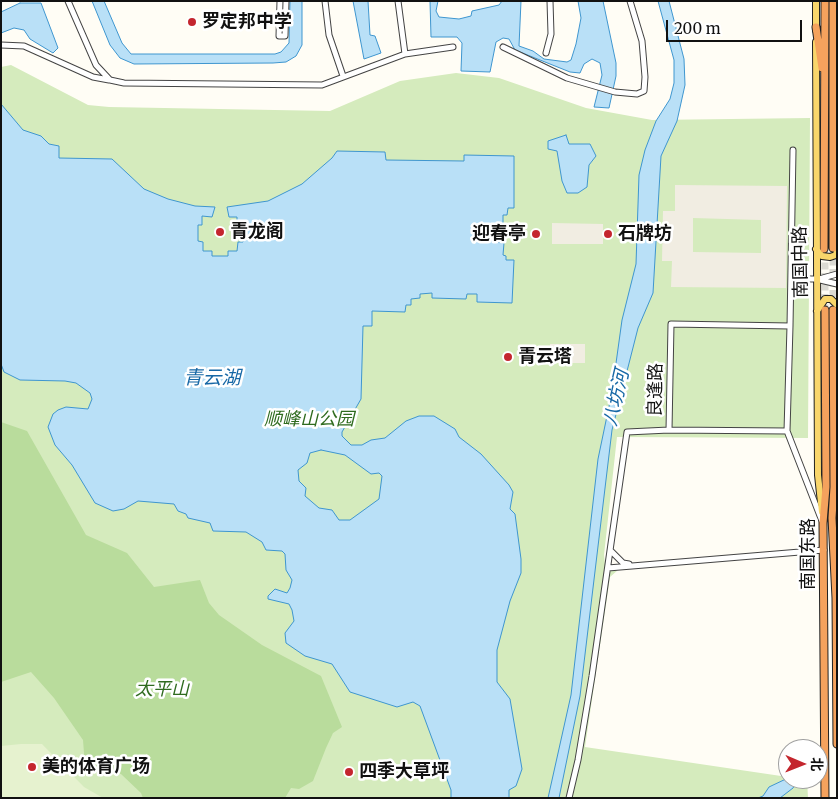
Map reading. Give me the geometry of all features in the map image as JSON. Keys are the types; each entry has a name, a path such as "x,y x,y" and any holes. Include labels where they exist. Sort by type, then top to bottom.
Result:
{"highway":[{"name":"南国中路","path":"824,249 825,1"},
{"name":"南国中路","path":"833,1 835,249"},
{"path":"816,27 825,94"},
{"name":"南国东路","path":"835,308 834,488 832,518 836,598 837,744"},
{"name":"南国东路","path":"825,310 826,487 823,523 825,798"}],"main road":[{"name":"南国中路","path":"816,1 818,475 823,523"},
{"path":"816,249 822,256 830,257 836,255 835,249"},
{"path":"817,311 825,299 831,299 835,308"},
{"path":"832,518 837,493"}],"street":[{"path":"68,1 96,65 110,80"},
{"path":"280,1 279,36 286,36 286,1"},
{"path":"325,1 329,35 343,76"},
{"path":"398,1 405,54"},
{"path":"546,53 550,34 550,1"},
{"path":"503,47 567,78 596,88 628,95 644,91 642,41 630,1"},
{"path":"1,45 24,46 93,77 124,83 322,85 405,54 453,46"},
{"path":"793,150 787,431 823,523"},
{"path":"791,279 816,279 837,274"},
{"path":"816,279 837,284"},
{"name":"良逢路","path":"569,798 580,750 628,432 669,430 671,324 790,326"},
{"path":"669,430 787,431"},
{"path":"610,550 623,563 636,565"},
{"path":"608,568 824,550"}],"green space":[{"name":"顺峰山公园","path":"11,65 88,105 109,107 330,111 400,81 456,73 499,78 586,108 652,120 810,118 808,438 617,437 604,555 605,564 618,570 610,577 585,747 778,776 778,789 808,789 808,798 1,798 1,67"},
{"name":"太平山","path":"1,422 27,431 86,535 127,553 154,587 200,580 209,603 219,615 262,645 321,676 342,727 333,733 313,781 299,789 291,788 285,798 143,798 141,793 121,774 85,766 83,740 54,698 31,672 1,682"},
{"name":"美的体育广场","path":"42,744 84,787 103,798 1,798 1,746"}],"shaded area":[{"path":"675,185 787,186 786,288 671,287 672,261 662,261 663,211 675,211","holes":["693,218 761,220 761,253 693,252"]},
{"path":"552,223 603,224 603,244 552,244"},
{"path":"550,344 585,344 585,363 550,363"}],"water":[{"path":"92,1 104,1 122,43 131,54 275,54 281,52 289,43 290,1 302,1 302,45 296,56 286,62 134,64 120,58 110,45"},
{"path":"353,1 368,1 370,35 375,36 381,53 364,59"},
{"path":"430,1 438,1 436,11 439,17 459,19 471,16 472,11 499,5 502,1 521,1 519,46 533,51 544,59 567,62 571,60 581,18 578,1 603,1 616,63 616,76 609,108 594,107 602,75 600,63 592,59 584,64 580,73 570,72 515,50 509,39 503,38 496,42 490,72 461,71 462,43 457,37 431,37"},
{"name":"八坊河","path":"658,1 669,1 684,59 685,85 677,121 661,156 653,293 638,328 612,430 580,696 559,798 548,798 571,695 598,459 612,392 622,320 636,264 639,175 645,150 656,121 670,99 674,83 674,60"},
{"path":"20,3 41,3 58,48 53,53 30,39 24,30 14,28 1,33 1,12"},
{"name":"青云湖","path":"1,104 23,130 41,136 49,144 59,146 59,158 112,159 144,189 168,199 195,206 215,207 212,217 202,216 202,225 198,225 198,241 203,242 203,251 212,251 212,256 228,256 228,251 237,251 238,242 243,242 243,225 237,225 237,217 229,217 227,207 268,201 302,184 332,158 337,151 385,152 386,160 464,161 464,155 514,156 514,208 508,208 507,215 503,215 503,225 495,225 494,242 504,243 503,255 506,256 506,260 514,260 512,303 477,302 477,294 467,294 466,299 432,298 432,293 420,294 420,298 411,299 411,305 406,305 405,312 372,311 372,326 363,326 361,399 342,432 342,436 351,445 362,445 371,440 385,438 406,421 419,416 434,416 455,429 459,437 481,454 513,492 510,509 515,514 521,573 510,601 497,650 497,682 510,699 522,769 516,786 509,790 509,798 451,798 451,790 420,706 413,702 397,707 350,692 332,664 305,656 286,643 285,633 294,621 292,610 289,604 268,599 268,596 275,589 287,593 290,588 292,580 286,570 285,554 282,551 266,550 262,542 246,532 213,531 210,523 188,518 186,514 178,511 174,504 138,501 124,509 113,511 95,503 72,465 55,445 48,427 53,414 58,410 66,407 88,409 92,399 90,393 76,383 20,380 4,372 1,364","holes":["321,450 345,455 371,474 379,473 382,476 379,499 350,520 339,520 332,510 319,508 305,496 306,488 299,481 298,470 307,463 310,453"]},
{"path":"566,135 569,144 590,144 596,156 589,165 587,187 578,193 567,193 562,181 557,151 548,149 548,141"},
{"path":"778,783 778,789 792,789 780,798 758,798 763,796 769,787"}],"tunnel":[{"path":"833,248 833,305"},
{"path":"825,252 825,310"}],"place":[{"name":"罗定邦中学","path":"192,22"},
{"name":"青龙阁","path":"220,232"},
{"name":"迎春亭","path":"536,234"},
{"name":"石牌坊","path":"608,234"},
{"name":"青云塔","path":"508,357"},
{"name":"美的体育广场","path":"32,767"},
{"name":"四季大草坪","path":"349,772"}]}
